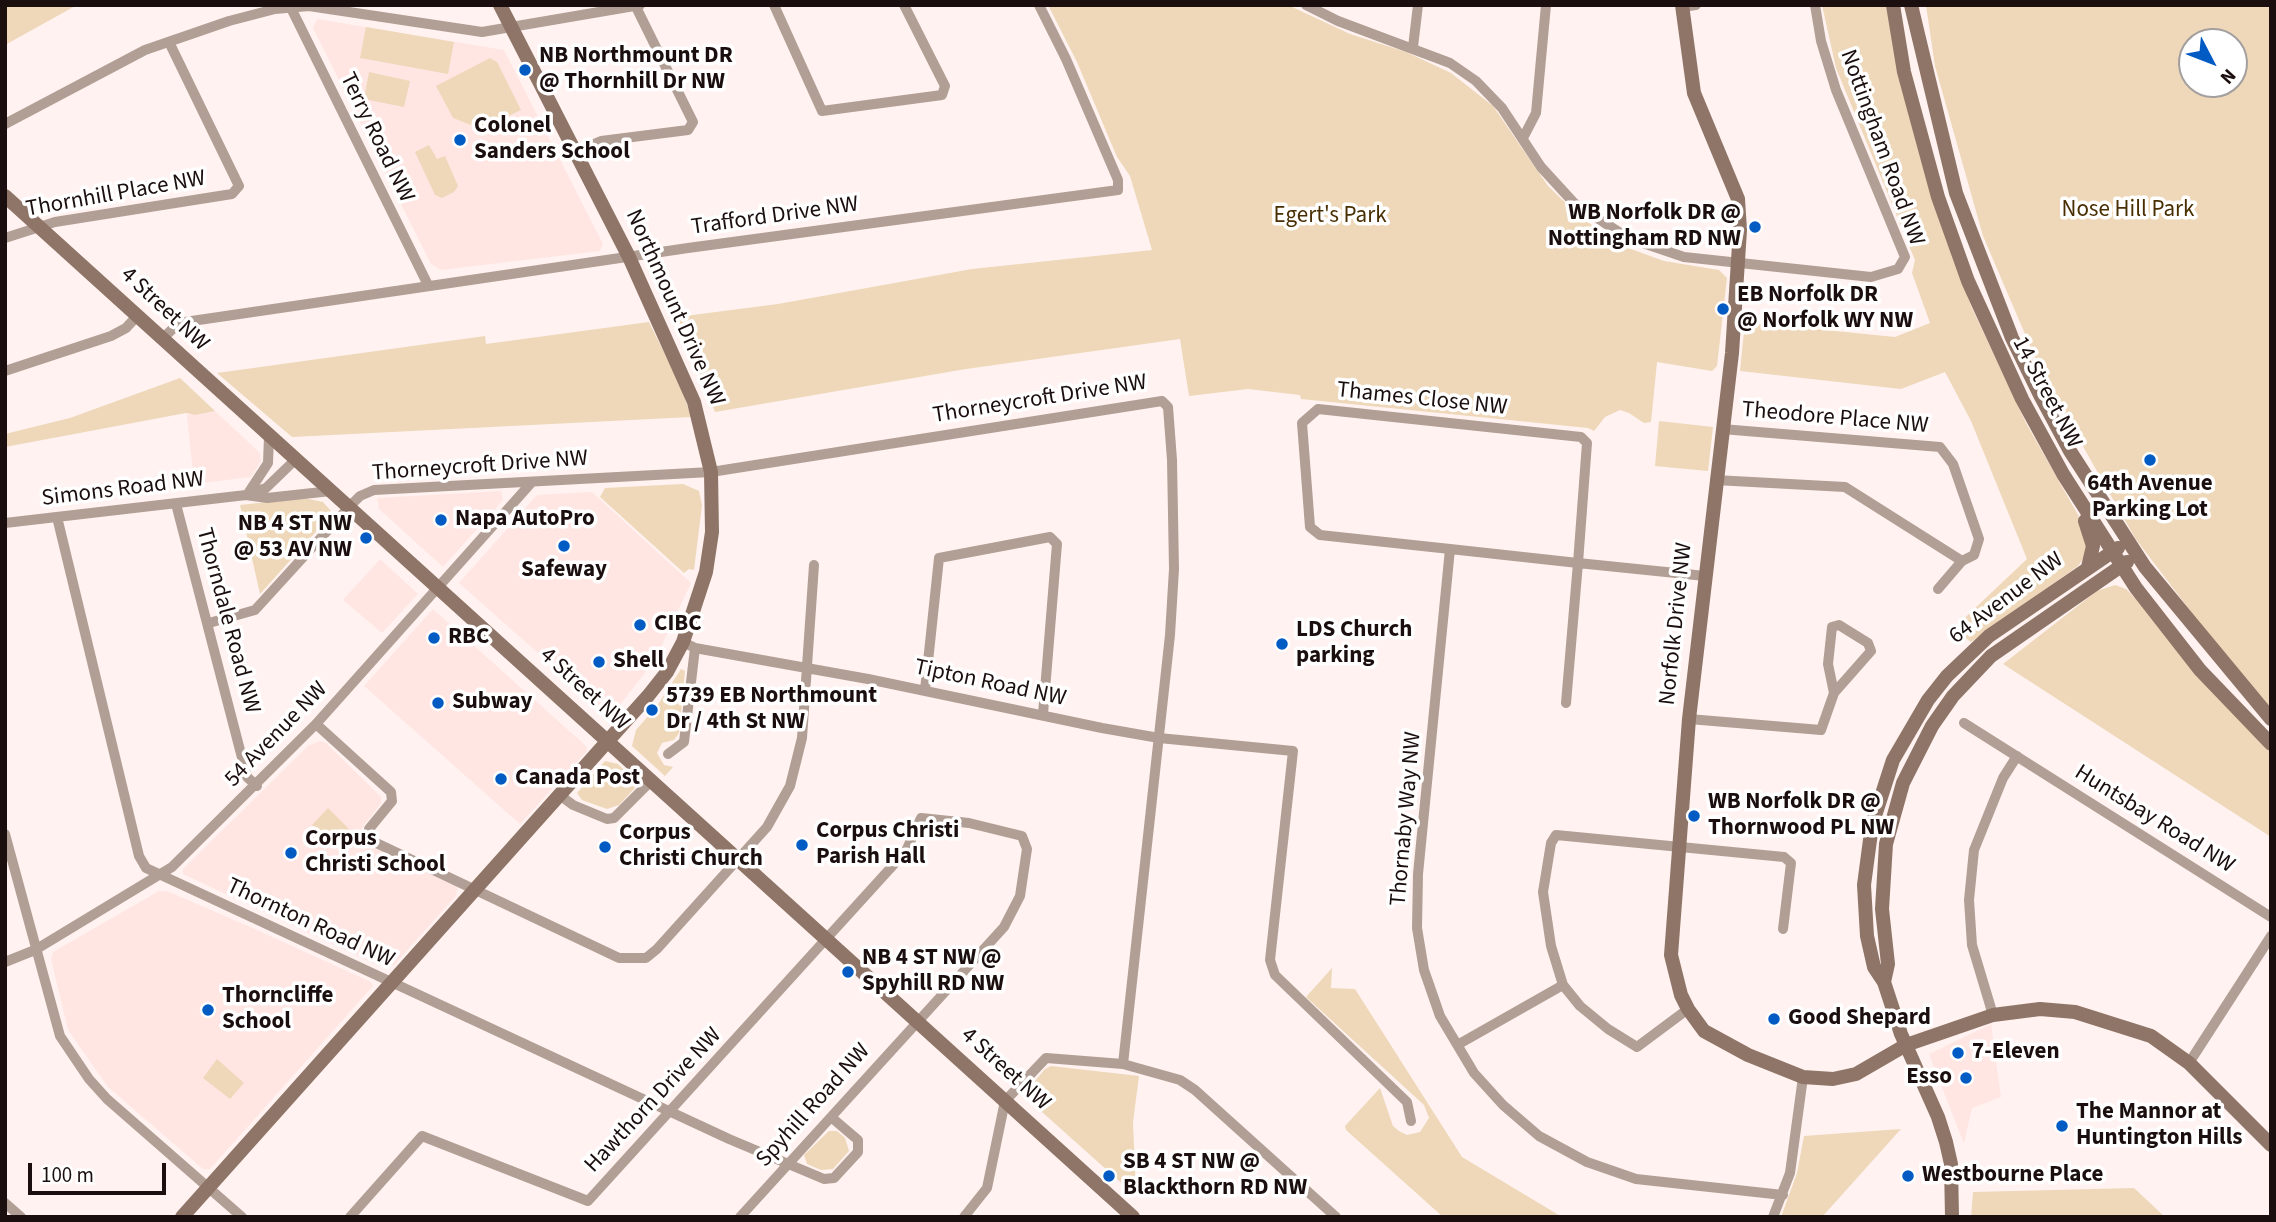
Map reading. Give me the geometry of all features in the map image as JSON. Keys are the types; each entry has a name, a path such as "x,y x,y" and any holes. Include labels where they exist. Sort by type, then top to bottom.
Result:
{"main road":[{"name":"Northmount Drive NW","path":"182,1217 609,743 689,645 711,549 710,472 694,401 629,257 500,5"},
{"name":"14 Street NW","path":"1893,5 1904,72 1938,197 1968,281 2016,389 2063,474 2136,588 2200,670 2271,744"},
{"name":"14 Street NW","path":"1911,5 1943,146 1985,272 2040,396 2070,451 2137,555 2271,719"},
{"name":"Norfolk Drive NW","path":"1687,6 1693,93 1738,199 1739,264 1689,719 1671,955 1681,995 1688,1009 1704,1031 1748,1055 1803,1077 1833,1079 1856,1074 1906,1045 1993,1015 2040,1009 2075,1012 2147,1033 2189,1063 2271,1145"},
{"name":"4 Street NW","path":"5,196 1129,1215"},
{"path":"2063,474 2064,482 2089,528 2093,546 2088,567"},
{"name":"64 Avenue NW","path":"1952,1217 1951,1172 1946,1142 1938,1117 1906,1045 1884,982 1874,967 1867,936 1864,885 1872,825 1893,760 1928,700 1965,656 2019,613 2128,541"},
{"name":"64 Avenue NW","path":"1884,982 1888,964 1882,909 1886,844 1894,810 1915,755 1932,726 1969,678 2008,642 2137,555"},
{"path":"2077,595 2120,579 2136,588"}],"street":[{"path":"774,5 822,110 942,95 945,86 904,5"},
{"name":"Trafford Drive NW","path":"162,339 179,323 428,285 1118,190 1118,180 1066,59 1039,5"},
{"path":"1306,5 1338,21 1450,63 1476,82 1503,108 1541,167 1574,203 1600,223 1656,249 1684,257 1739,264"},
{"path":"1413,47 1418,5"},
{"path":"1523,138 1536,113 1546,5"},
{"name":"Nottingham Road NW","path":"1739,264 1871,277 1898,269 1905,257 1836,90 1821,41 1815,5"},
{"path":"5,124 145,50 229,21 290,8 309,6 482,32 637,6 693,122 688,130 601,141 575,152"},
{"name":"Terry Road NW","path":"290,8 428,285"},
{"name":"Thornhill Place NW","path":"5,238 38,226 232,194 239,186 169,43"},
{"path":"5,371 111,336 126,328 137,316"},
{"name":"Thorneycroft Drive NW","path":"209,623 255,610 349,507 360,496 374,490 710,472 1162,401 1168,407 1174,569 1159,738 1123,1064"},
{"name":"Thames Close NW","path":"1578,563 1587,443 1581,436 1318,409 1302,423 1310,527 1320,535 1578,563 1705,576"},
{"name":"Theodore Place NW","path":"1722,429 1940,447 1953,464 1979,539 1973,555 1962,561"},
{"path":"246,495 265,471 269,437"},
{"name":"Simons Road NW","path":"5,523 246,495 266,488 295,460"},
{"path":"1715,480 1845,488 1962,561 1938,589"},
{"name":"54 Avenue NW","path":"5,962 35,950 160,876 257,786 316,724 532,482"},
{"name":"Simons Road NW","path":"246,495 267,498 331,491"},
{"name":"Thorndale Road NW","path":"176,504 247,777 257,786"},
{"name":"Thornton Road NW","path":"57,517 139,856 146,868 729,1139 824,1179 834,1178 858,1152 858,1140 831,1117"},
{"path":"925,690 939,558 1050,537 1057,544 1043,714"},
{"name":"Thornaby Way NW","path":"1450,549 1418,874 1417,928 1424,970 1440,1016 1474,1073 1503,1105 1539,1136 1587,1162 1636,1179 1783,1195"},
{"path":"1566,703 1578,563"},
{"path":"316,724 391,792 392,801 369,829 370,840 620,958 646,958 738,860 774,817 790,786 802,738 814,565"},
{"path":"1689,719 1821,730 1834,693 1871,651 1868,643 1839,625 1832,627 1828,664 1834,693"},
{"path":"668,754 684,742 689,645"},
{"name":"Tipton Road NW","path":"689,645 1159,738 1293,751 1270,960 1275,975 1407,1102 1411,1121"},
{"name":"Huntsbay Road NW","path":"1964,723 2271,917"},
{"path":"1993,1015 1972,945 1969,900 1975,850 2003,778 2017,756"},
{"path":"561,796 573,806 607,819 614,818 651,781"},
{"name":"Hawthorn Drive NW","path":"350,1217 422,1136 587,1201 672,1111 906,851 921,818 969,823 1022,836 1027,849 1020,896 1014,912 916,1021"},
{"path":"5,834 60,1036 89,1079 242,1217"},
{"path":"1688,1009 1637,1047 1608,1029 1580,1006 1563,985 1551,946 1543,892 1551,843 1556,835 1784,857 1791,863 1783,929"},
{"path":"2189,1063 2271,936"},
{"path":"1459,1044 1563,985"},
{"name":"Spyhill Road NW","path":"740,1217 916,1021"},
{"path":"964,1217 987,1188 1005,1101 1046,1058 1123,1064 1174,1077 1195,1090 1336,1217"},
{"path":"1773,1217 1790,1173 1803,1077"},
{"path":"5,1203 21,1217"}],"shaded area":[{"name":"Colonel Sanders School","path":"317,19 504,50 603,244 600,251 441,270 431,264 313,28"},
{"path":"215,411 260,453 261,461 251,477 194,484 187,415"},
{"path":"501,491 503,500 443,567 379,509 377,498"},
{"path":"592,492 691,583 659,651 610,717 459,583 537,495"},
{"path":"380,559 418,594 382,633 343,600"},
{"path":"433,609 586,746 587,751 520,824 364,686"},
{"name":"Corpus Christi School","path":"320,741 326,743 381,797 381,803 362,828 364,843 458,885 456,896 394,965 388,967 377,965 183,874 183,869 308,746"},
{"name":"Thorncliffe School","path":"159,891 167,891 248,926 371,982 373,986 210,1169 203,1169 108,1087 68,1030 51,959 53,952"},
{"path":"1991,1024 2001,1097 1972,1108 1964,1144 1929,1054"}],"green space":[{"path":"5,5 77,5 5,45"},
{"name":"Egert's Park","path":"1048,5 1288,5 1350,34 1406,52 1451,73 1493,106 1548,186 1576,213 1617,244 1664,261 1719,270 1727,278 1717,366 1712,371 1657,362 1651,422 1644,423 1620,410 1605,417 1594,431 1588,428 1301,399 1300,395 1248,389 1189,396 1180,339 966,369 715,412 677,317 778,304 972,269 1152,250 1130,176 1117,157 1077,62"},
{"path":"1822,5 1887,5 1952,257 1972,308 2026,423 2082,522 2088,552 2078,566 1971,642 1953,629 2027,559 1971,421 1945,372 1901,389 1740,371 1745,322 1895,337 1930,323 1912,273 1915,260 1836,68"},
{"name":"Nose Hill Park","path":"1926,5 2271,5 2271,708 2233,667 2135,538 2043,376 1983,236 1935,66"},
{"path":"366,27 454,42 448,74 360,58"},
{"path":"490,58 497,62 521,110 481,129 453,118 436,86"},
{"path":"369,72 410,81 404,107 364,99"},
{"path":"429,145 437,159 445,156 458,186 454,192 442,198 435,195 415,152"},
{"path":"649,322 681,387 691,417 292,437 217,373 485,336 486,344"},
{"path":"180,378 215,411 195,415 186,413 5,447 5,434 70,418"},
{"path":"1659,421 1713,427 1708,471 1655,466"},
{"path":"683,484 699,491 702,505 694,570 689,569 684,573 600,497 605,488"},
{"path":"304,498 323,502 331,511 330,516 260,594 240,505"},
{"path":"2115,585 2126,589 2136,599 2196,674 2271,753 2271,837 2003,664 2097,591"},
{"path":"681,669 685,671 679,733 674,740 662,743 657,753 664,765 673,767 665,776 632,746 636,730 657,706"},
{"path":"605,761 618,764 636,782 635,788 619,805 607,809 582,800 577,793"},
{"path":"328,808 352,832 341,845 332,845 312,825"},
{"path":"1332,968 1331,988 1355,989 1462,1157 1562,1217 1443,1217 1346,1130 1345,1126 1380,1088 1393,1126 1399,1131 1407,1135 1420,1132 1429,1118 1424,1105 1306,997"},
{"path":"217,1059 244,1083 230,1099 203,1078"},
{"path":"1051,1066 1139,1076 1133,1122 1136,1196 1023,1095 1045,1069"},
{"path":"1901,1129 1822,1217 1781,1217 1797,1173 1804,1136"},
{"path":"829,1131 837,1131 845,1138 849,1151 833,1169 821,1170 807,1164 804,1155"},
{"path":"2134,1188 2165,1217 1971,1217 1973,1192"}],"place":[{"name":"NB Northmount DR @ Thornhill Dr NW","path":"525,70"},
{"name":"Colonel Sanders School","path":"460,140"},
{"name":"WB Norfolk DR @ Nottingham RD NW","path":"1755,227"},
{"name":"EB Norfolk DR @ Norfolk WY NW","path":"1723,309"},
{"name":"64th Avenue Parking Lot","path":"2150,460"},
{"name":"Napa AutoPro","path":"441,520"},
{"name":"NB 4 ST NW @ 53 AV NW","path":"366,538"},
{"name":"Safeway","path":"564,546"},
{"name":"CIBC","path":"640,625"},
{"name":"RBC","path":"434,638"},
{"name":"LDS Church parking","path":"1282,644"},
{"name":"Shell","path":"599,662"},
{"name":"Subway","path":"438,703"},
{"name":"5739 EB Northmount Dr / 4th St NW","path":"652,710"},
{"name":"Canada Post","path":"501,779"},
{"name":"WB Norfolk DR @ Thornwood PL NW","path":"1694,816"},
{"name":"Corpus Christi Parish Hall","path":"802,845"},
{"name":"Corpus Christi Church","path":"605,847"},
{"name":"Corpus Christi School","path":"291,853"},
{"name":"NB 4 ST NW @ Spyhill RD NW","path":"848,972"},
{"name":"Thorncliffe School","path":"208,1010"},
{"name":"Good Shepard","path":"1774,1019"},
{"name":"7-Eleven","path":"1958,1053"},
{"name":"Esso","path":"1966,1078"},
{"name":"The Mannor at Huntington Hills","path":"2062,1126"},
{"name":"SB 4 ST NW @ Blackthorn RD NW","path":"1109,1176"},
{"name":"Westbourne Place","path":"1908,1176"}]}
